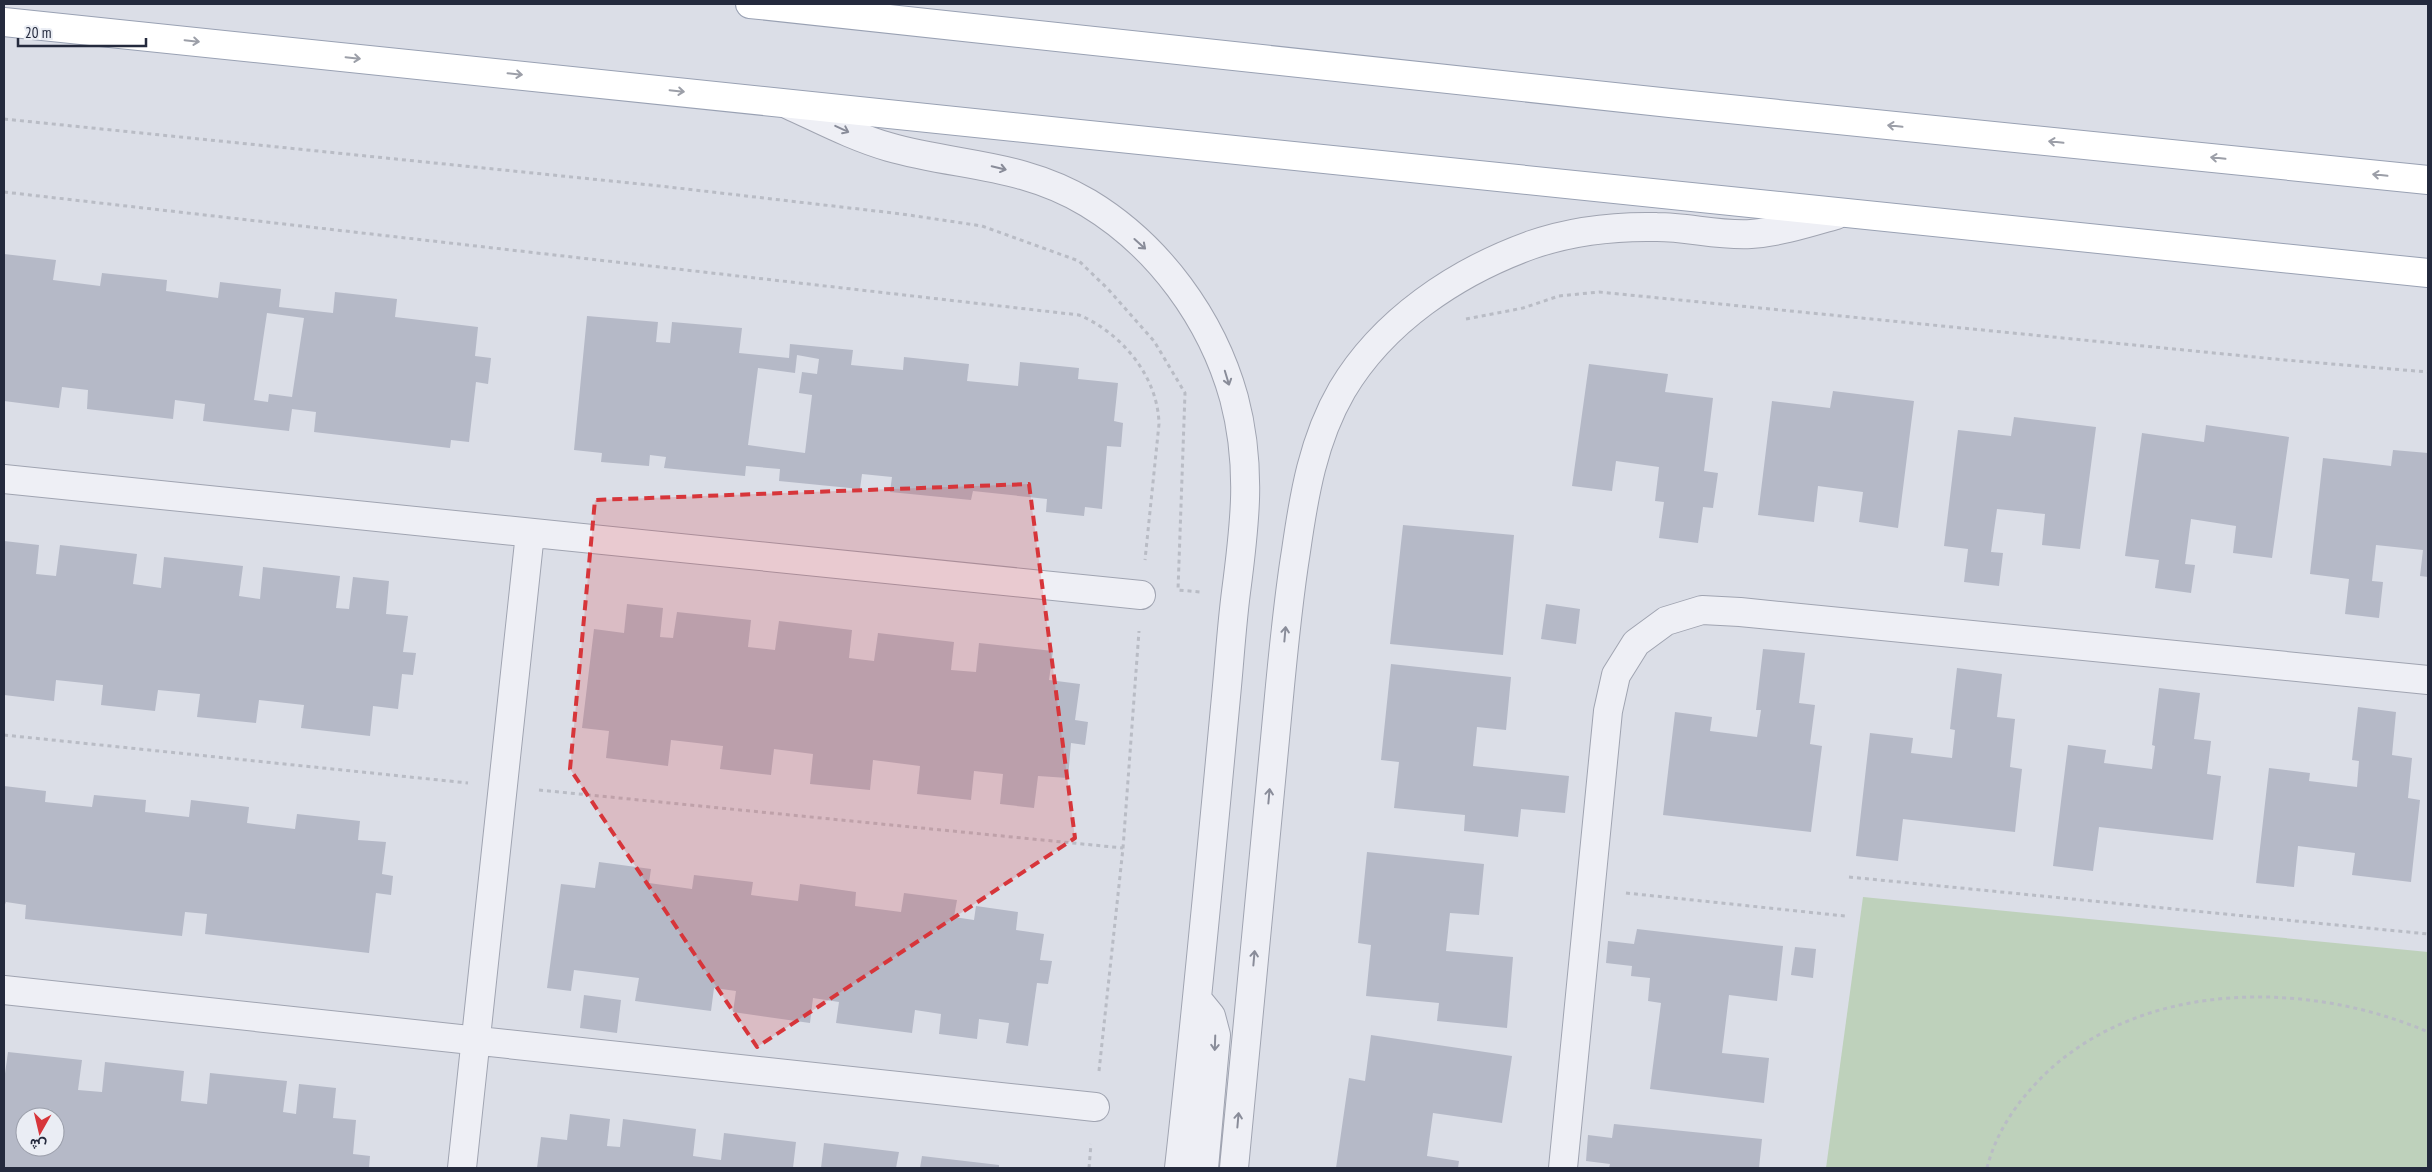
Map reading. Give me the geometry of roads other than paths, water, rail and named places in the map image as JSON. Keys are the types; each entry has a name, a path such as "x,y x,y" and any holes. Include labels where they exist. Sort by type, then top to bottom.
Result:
{"main road":[{"path":"750,4 1670,103 2428,180"},
{"path":"4,22 781,101 1836,215 2428,273"}],"street":[{"path":"781,101 859,137 888,147 1024,174 1058,187 1089,204 1118,224 1151,254 1181,288 1204,325 1224,366 1242,434 1246,478 1246,520 1236,596 1198,1000 1179,1168"},
{"path":"1234,1168 1288,602 1309,469 1323,429 1342,391 1366,356 1378,343 1396,324 1429,297 1498,258 1531,245 1564,235 1611,228 1658,227 1746,234 1771,232 1836,215"},
{"path":"4,479 1141,595"},
{"path":"462,1168 530,533"},
{"path":"1563,1168 1608,711 1616,675 1636,643 1666,620 1702,610 2428,680"},
{"path":"4,990 1095,1107"},
{"path":"1198,1000 1211,1016 1216,1035 1204,1168"}]}
